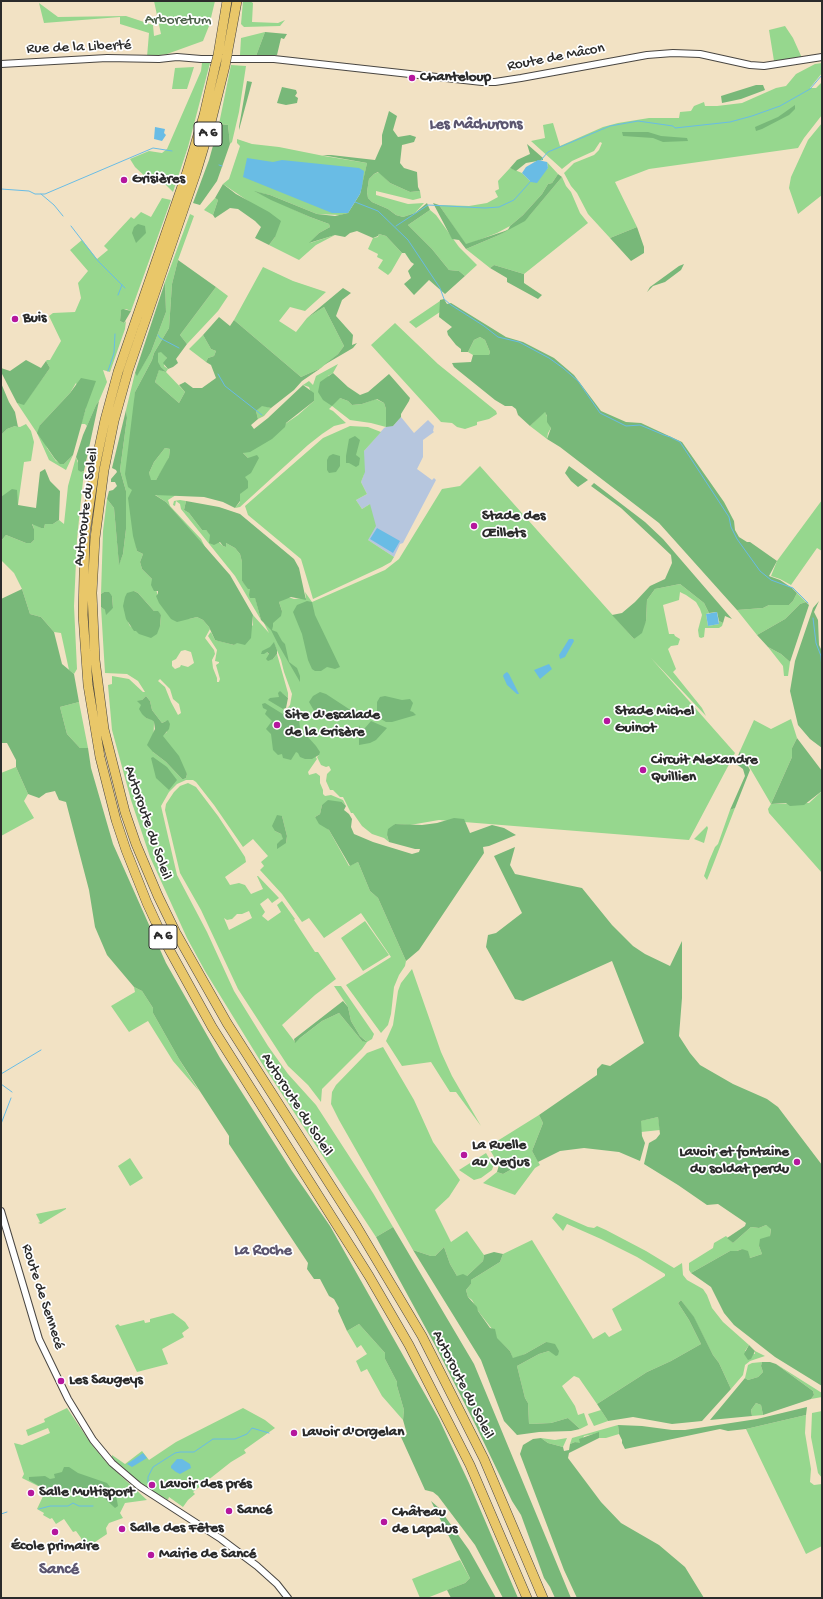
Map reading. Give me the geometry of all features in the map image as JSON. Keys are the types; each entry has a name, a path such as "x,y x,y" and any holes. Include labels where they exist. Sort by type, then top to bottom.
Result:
{"highway":[{"name":"Autoroute du Soleil","path":"227,1 223,59 215,67 183,199 184,210 122,390 108,446 98,507 93,563 93,637 100,701 110,758 125,812 136,844 158,896 176,933 227,1023 351,1218 422,1336 484,1458 543,1598"},
{"name":"Autoroute du Soleil","path":"237,1 223,59 209,130 183,199 175,206 126,347 112,391 99,442 88,509 83,590 85,661 95,733 105,781 116,820 136,875 176,964 236,1067 342,1233 409,1345 470,1465 527,1598"}],"street":[{"name":"Route de Mâcon","path":"223,59 274,59 482,82 495,82 654,54 700,54 750,65 764,66 822,57"},
{"name":"Rue de la Liberté","path":"1,64 107,58 159,59 177,57 223,59"},
{"name":"Route de Sennecé","path":"1,1211 39,1339 68,1399 93,1440 112,1463 139,1486 221,1539 257,1566 288,1598"}],"shaded area":[{"path":"401,417 414,433 428,420 434,426 434,432 423,440 423,457 417,469 432,480 434,478 436,480 394,557 368,540 370,504 362,509 356,500 367,494 361,482 364,474 364,451 384,428 393,426"}],"green space":[{"name":"Arboretum","path":"154,1 215,1 209,26 203,41 167,54 147,57 149,33 120,24 120,17 44,23 39,3 58,17 126,16 153,25 154,36 161,34"},
{"path":"243,1 250,1 253,3 252,22 278,23 285,20 280,26 244,27 241,24"},
{"path":"785,26 793,38 802,58 774,61 769,30"},
{"path":"265,32 256,56 240,55 241,38"},
{"path":"265,32 287,34 284,39 281,38 277,55 256,56"},
{"path":"202,63 210,63 188,147 173,192 157,176 152,183 135,167 130,159 149,151 162,153 167,149 201,71"},
{"path":"822,63 822,73 810,88 816,88 822,82 822,115 798,148 649,169 615,182 637,227 610,238 588,214 564,173 574,163 594,155 599,150 602,143 600,142 594,151 572,161 562,169 531,141 545,138 543,125 553,123 560,146 603,127 618,123 649,118 679,118 680,112 691,111 694,106 704,102 705,106 742,103 776,88 786,86 796,74 815,64"},
{"path":"231,65 246,66 239,112 232,142 230,144 228,125 219,124"},
{"path":"194,67 187,89 172,89 175,68"},
{"path":"247,81 252,82 239,130 239,127"},
{"path":"756,85 763,85 765,90 741,99 722,103 721,96"},
{"path":"282,87 296,90 297,93 295,96 298,98 297,103 286,105 277,103"},
{"path":"795,105 795,109 789,115 756,131 755,127 778,117"},
{"path":"389,111 397,116 393,130 398,137 410,135 416,137 414,142 402,145 400,163 404,168 417,172 418,187 420,191 410,192 390,183 378,172 369,179 367,192 368,198 372,202 388,209 396,215 403,217 415,213 427,203 430,210 408,225 432,249 449,270 459,271 465,276 445,294 429,280 414,295 404,284 411,278 408,271 414,264 405,253 402,253 386,236 379,234 373,238 357,231 350,233 345,237 335,235 309,243 319,233 330,227 329,224 271,200 254,191 270,195 317,214 335,216 348,213 360,194 367,163 322,155 375,160 382,144 382,135"},
{"path":"822,123 822,195 798,214 789,188 791,177 808,140"},
{"path":"219,124 228,125 230,144 217,181 200,205 193,203 209,160"},
{"path":"622,132 648,132 661,136 687,138 688,141 663,142 653,138 623,136"},
{"path":"237,139 252,144 279,147 367,163 362,187 348,213 340,215 317,214 270,195 256,192 310,217 329,224 330,227 319,233 310,243 335,235 316,245 299,260 269,245 275,237 251,203 223,184 229,179 240,146 237,143"},
{"path":"527,144 543,158 543,160 526,163 516,171 510,168 517,160 530,154"},
{"path":"547,162 558,174 552,183 548,184 542,194 523,215 510,226 497,233 466,245 439,205 469,206 487,203 498,197 495,191 499,189 498,181 510,168 522,173 531,182 548,168"},
{"path":"379,172 390,183 410,192 420,191 421,198 413,200 376,191 376,195 408,204 424,203 415,213 403,217 396,215 388,209 372,202 368,198 367,192 369,179 374,174"},
{"path":"558,174 562,177 525,221 499,235 466,249 459,240 452,239 433,203 439,205 466,244 508,230 510,226 523,215 542,194 548,184 552,183"},
{"path":"562,177 566,186 571,192 580,213 588,223 524,274 494,265 490,268 466,249 499,235 529,216"},
{"path":"223,184 236,194 269,212 281,221 275,237 269,245 255,238 261,227 238,209 230,208 215,218 213,215 218,200 215,198"},
{"path":"162,198 171,200 131,311 126,309 121,311 120,321 124,323 126,321 125,329 110,372 103,370 107,382 87,426 85,424 81,424 86,408 76,383 70,393 40,425 47,448 56,461 64,464 73,455 66,470 49,460 37,433 17,403 24,404 50,368 46,361 50,360 61,341 49,316 53,313 75,312 81,298 78,283 88,271 70,250 82,240 97,259 108,250 104,246 131,217 134,219 141,212 151,217"},
{"path":"215,198 218,200 213,215 204,210"},
{"path":"430,210 436,215 459,247 477,265 465,276 459,271 449,270 432,249 408,225"},
{"path":"190,214 194,216 178,260 172,284 169,328 154,353 152,360 135,392 132,490 133,526 137,551 143,554 140,562 142,569 152,579 158,595 189,619 197,617 203,620 209,627 210,629 205,638 214,650 215,654 212,660 217,682 219,682 220,679 216,665 219,662 215,661 217,650 208,636 211,632 215,640 234,645 253,625 253,615 269,633 264,623 282,611 279,602 288,597 294,599 306,598 305,592 312,602 385,570 399,559 442,489 460,486 480,466 634,639 646,621 647,600 655,589 680,584 704,603 709,613 706,614 708,626 719,624 719,621 723,623 719,628 705,628 704,637 701,638 699,637 698,630 702,615 696,602 680,592 679,600 663,605 669,634 674,634 680,639 678,645 671,646 668,649 676,669 673,672 702,708 706,716 651,658 735,753 689,840 439,820 410,825 395,824 387,835 389,842 384,838 372,834 362,826 353,813 351,813 343,797 340,797 333,790 330,790 326,781 327,774 331,770 329,766 326,767 321,765 317,757 319,755 307,737 288,714 287,715 317,759 308,772 309,775 316,773 320,776 323,794 325,796 331,795 343,800 346,806 342,802 322,805 320,814 315,817 329,830 349,866 358,862 370,891 378,898 406,961 394,987 391,1014 388,1025 381,1033 346,985 391,957 361,913 324,938 309,918 302,922 282,894 260,870 264,866 261,862 268,856 253,839 243,847 196,782 193,780 186,780 177,784 169,792 161,806 177,875 207,932 234,991 268,1046 288,1074 316,1105 373,1193 393,1227 376,1237 261,1062 205,971 187,938 150,857 131,800 112,730 108,685 112,684 112,676 129,679 143,692 145,692 138,681 127,674 105,673 101,607 105,610 113,608 112,596 104,592 101,594 103,531 107,499 114,508 119,564 123,554 126,529 126,491 120,470 127,418 126,410 135,373 137,375 151,352 166,312 165,282","holes":["134,591 138,593 154,611 161,615 160,626 136,630 130,626 128,622","274,643 292,694 290,705 285,711 276,698 280,698 282,693 288,698 288,693 277,654 273,659 267,652","185,650 191,652 194,663 188,667 181,665 175,669 172,666 172,661 176,659 181,651","160,679 170,689 173,699 179,704 181,713 178,715 165,687 158,681","146,696 150,701 152,710 162,723 166,721 167,732 162,736 187,774 186,778 182,779 166,762 153,752 154,722 152,719 146,718 141,711 142,700","282,816 287,836 286,843 281,834 275,831"]},
{"path":"138,224 145,226 146,233 136,243 132,233 134,227"},
{"path":"637,227 644,247 644,253 631,261 610,238"},
{"path":"379,234 386,236 402,253 388,275 378,268 383,260 377,257 378,254 368,249 373,238 378,237"},
{"path":"178,260 216,287 180,335 187,344 176,359 178,363 168,369 163,363 167,358 161,352 158,353 158,362 166,372 159,370 155,382 179,403 185,392 179,385 185,382 193,388 202,388 216,378 211,365 206,362 208,358 214,356 216,351 211,349 203,335 219,317 230,326 234,320 301,377 321,368 302,381 294,390 271,408 262,406 256,411 258,419 251,425 254,429 303,385 314,393 314,401 286,423 285,427 272,439 250,452 243,453 248,458 257,455 259,458 251,473 245,477 248,481 248,488 240,494 240,501 235,508 223,502 204,497 155,495 166,502 230,575 253,615 251,638 245,645 237,643 234,645 215,640 209,627 203,620 197,617 177,622 171,619 159,603 156,596 158,591 154,591 151,585 152,579 142,569 140,562 143,554 137,551 133,536 128,498 132,490 128,487 125,474 135,392 152,360 154,353 169,328 172,284","holes":["165,448 170,449 169,457 156,480 151,480 149,473 154,462"]},
{"path":"684,264 681,270 665,282 653,286 647,292 650,287"},
{"path":"494,265 524,274 524,283 542,295 538,299 507,282 507,278 490,268"},
{"path":"263,267 293,281 326,292 305,311 290,307 279,321 296,332 307,318 324,307 344,346 338,354 321,368 301,377 234,320"},
{"path":"165,282 166,312 151,352 137,376 135,373"},
{"path":"216,287 228,296 218,311 187,344 180,335"},
{"path":"343,288 351,293 342,300 336,316 353,335 352,345 357,343 353,348 324,365 338,354 344,346 324,307 307,318"},
{"path":"444,299 447,304 451,303 506,337 523,342 554,358 574,375 601,411 626,422 641,423 682,442 724,502 734,521 735,530 739,537 747,542 750,542 777,561 769,576 780,580 797,593 793,601 789,605 769,605 763,608 737,610 659,523 560,447 547,439 551,428 547,422 545,412 530,426 518,415 516,409 512,406 505,406 495,400 454,367 452,363 471,362 473,355 489,355 490,352 485,340 480,337 474,340 468,352 461,352 461,349 448,335 447,331 452,327 439,317 440,300"},
{"path":"440,301 440,312 416,328 409,322"},
{"path":"121,310 131,311 124,323 120,321"},
{"path":"395,323 438,364 496,411 497,414 489,419 477,422 477,425 465,429 457,427 452,423 441,422 371,345"},
{"path":"203,335 211,349 216,351 214,356 208,358 206,362 189,349"},
{"path":"480,337 485,340 490,352 489,355 473,355 468,352 474,340"},
{"path":"161,351 167,358 164,366 168,369 166,372 185,392 179,403 155,382 159,369 165,372 157,362 158,353"},
{"path":"26,360 41,368 46,361 50,368 24,405 17,403 1,372 1,368 10,371"},
{"path":"338,364 333,373 328,376 340,398 348,401 352,405 362,404 376,399 384,403 386,409 386,427 350,420 332,406 329,409 346,423 334,426 322,434 240,507 235,508 240,502 240,494 248,458 243,453 298,415 314,401 309,387 303,385 309,381 313,385 316,376"},
{"path":"333,373 348,387 360,395 368,392 389,374 410,398 401,414 401,417 393,426 386,427 386,409 384,403 377,399 362,404 352,405 348,401 340,398 332,406 323,400 318,392 320,382"},
{"path":"81,378 96,381 86,408 73,455 64,464 60,464 37,433 40,425 70,393"},
{"path":"1,383 15,412 18,427 15,426 7,429 1,435"},
{"path":"99,401 84,471 81,472 78,470 78,461 76,457 83,435"},
{"path":"262,405 271,408 264,416 258,419 256,411"},
{"path":"126,410 127,418 120,470 126,491 126,529 123,554 119,565 114,508 107,499 109,491 113,490 117,486 115,482 111,482 111,479 117,472 112,468"},
{"path":"545,411 551,428 547,439 530,426"},
{"path":"26,424 31,431 34,442 31,461 24,462 18,505 1,497 1,435 7,429 15,426 20,427"},
{"path":"350,426 368,427 381,432 364,451 365,472 361,482 367,494 356,500 362,509 370,504 376,526 368,540 394,557 391,562 382,567 313,599 301,559 248,515 245,506 323,438"},
{"path":"355,436 360,440 356,455 360,458 359,465 356,467 346,463 349,439"},
{"path":"165,448 170,449 166,464 156,480 150,480 149,473 154,462"},
{"path":"333,454 340,456 340,466 336,472 329,473 327,470 327,460 329,456"},
{"path":"76,457 81,472 84,471 77,539 74,606 77,669 74,674 69,670 61,633 54,632 41,617 30,614 22,589 14,573 1,560 1,541 6,535 26,543 31,543 34,540 34,529 32,523 41,528 44,528 45,524 53,524 59,520 64,524 68,486"},
{"path":"569,466 588,480 578,487 565,473"},
{"path":"45,469 50,481 60,491 59,520 53,524 45,524 44,528 32,524 34,529 34,540 31,543 26,543 6,535 1,541 1,497 12,489 17,490 18,505 36,508 40,472"},
{"path":"594,483 645,522 663,539 732,619 725,616 723,623 719,621 717,612 709,613 704,603 680,584 655,589 647,600 646,621 642,633 634,639 612,615 622,613 650,586 665,579 672,563 671,555 621,508 591,486"},
{"path":"154,494 176,495 168,500 170,506 201,539 206,549 166,502"},
{"path":"180,500 186,501 184,510 189,513 202,530 206,530 223,546 226,547 226,543 235,548 240,554 242,562 242,581 255,597 261,620 235,576 181,509 180,504 176,501 175,506 173,505 174,501"},
{"path":"822,500 822,551 817,548 791,585 771,576 777,561"},
{"path":"186,501 219,507 240,514 294,559 299,568 306,600 291,597 279,602 282,611 281,616 273,623 272,630 277,632 285,644 289,662 297,668 300,676 300,682 271,630 261,620 255,598 250,598 250,589 248,589 242,581 242,562 240,554 235,548 226,543 226,547 220,542 214,545 209,543 210,535 206,530 202,530 189,513 184,510"},
{"path":"22,589 30,614 41,617 54,632 62,664 74,674 79,702 60,707 67,734 80,748 88,748 91,768 113,844 166,963 220,1058 292,1171 330,1226 439,1419 469,1483 518,1598 503,1598 475,1545 438,1496 433,1492 425,1490 401,1437 407,1434 403,1420 404,1410 397,1382 385,1359 385,1353 359,1324 347,1331 338,1311 339,1308 334,1299 329,1296 320,1279 314,1279 307,1269 308,1263 229,1144 229,1136 179,1059 153,1013 153,1008 142,991 134,987 107,955 95,927 89,890 66,802 59,800 55,791 46,793 39,798 28,794 16,767 16,760 7,743 1,743 1,599"},
{"path":"134,591 138,593 154,611 158,611 161,615 160,626 157,634 151,638 134,631 126,619 123,606 125,597 127,593"},
{"path":"104,592 109,592 112,596 113,608 106,615 105,610 101,607 101,594"},
{"path":"797,593 806,602 800,604 785,619 757,635 737,610 763,608 769,605 789,605"},
{"path":"307,601 312,602 315,615 340,667 335,669 327,667 321,671 315,671 312,669 308,660 302,634 293,612 297,605"},
{"path":"819,601 814,612 818,620 819,645 822,651 822,748 810,739 798,725 790,691 795,661 813,608"},
{"path":"806,602 809,605 790,662 781,654 768,647 757,635 785,619 800,604"},
{"path":"274,642 277,654 273,659 268,661 266,659 269,654 267,652 261,654 262,651 270,647"},
{"path":"768,647 781,654 790,662 788,676 784,676 783,666"},
{"path":"280,691 288,698 286,708 283,709 268,700 270,698 279,697 278,693"},
{"path":"320,692 326,694 352,711 350,718 335,720 316,714 309,702 313,696"},
{"path":"146,696 150,701 152,710 162,723 168,720 170,724 169,729 163,736 179,756 187,774 186,778 184,779 182,779 147,745 155,729 154,722 142,714 139,709 141,705 137,701 142,700"},
{"path":"385,696 402,700 410,699 413,703 410,711 416,715 392,722 386,722 381,719 377,716 377,702 380,697"},
{"path":"79,702 88,748 80,748 67,734 60,707"},
{"path":"265,703 286,716 288,714 288,710 299,720 300,728 316,746 320,752 319,755 312,759 305,759 300,757 296,752 291,760 283,758 282,754 278,755 273,750 271,734 266,729 272,721 265,714 267,710 263,708 262,704"},
{"path":"791,719 797,738 792,748 792,757 771,804 740,751 754,720 771,729"},
{"path":"371,721 387,728 376,740 359,745 359,725 361,730"},
{"path":"797,738 822,771 822,791 804,805 790,806 786,803 771,804 792,757 792,748"},
{"path":"740,751 750,770 735,808 730,810 745,776 743,769 735,763"},
{"path":"153,757 167,767 177,780 169,790 156,778 151,758"},
{"path":"16,767 28,794 24,801 34,818 1,836 1,773"},
{"path":"188,783 196,787 218,816 245,857 246,862 225,877 230,885 239,883 245,885 251,894 263,889 258,876 279,898 272,903 268,898 260,904 265,912 262,916 268,921 281,912 277,905 282,901 315,952 318,952 336,979 315,995 282,1025 295,1042 322,1021 339,1013 362,1041 366,1041 360,1036 351,1021 348,1007 334,986 341,986 374,1034 372,1039 367,1042 362,1049 322,1089 321,1102 308,1085 288,1066 238,989 201,910 180,873 165,810 166,804 180,786","holes":["249,911 252,918 229,930 224,918 227,920 232,919 237,914 242,914"]},
{"path":"822,791 822,873 769,813 768,809 771,804 809,803"},
{"path":"328,800 342,802 346,806 344,810 352,819 351,827 354,834 373,842 412,854 419,852 420,849 389,842 387,835 388,829 395,824 422,825 437,823 454,818 464,819 470,833 492,825 504,828 516,835 483,847 484,853 419,950 406,961 378,898 370,891 358,862 350,866 329,830 319,824 315,817 320,814 322,805"},
{"path":"735,808 707,880 704,876 709,861 715,847 718,844 730,810"},
{"path":"277,815 282,816 287,836 286,843 277,849 277,844 283,839 281,834 275,831 272,826"},
{"path":"707,826 708,828 704,843 694,839"},
{"path":"515,847 510,865 515,874 582,888 612,925 633,946 645,954 670,966 682,941 682,998 679,1036 700,1065 733,1084 767,1099 778,1107 822,1165 822,1386 775,1357 734,1325 724,1313 711,1287 691,1273 730,1251 742,1249 748,1251 750,1258 762,1254 759,1246 760,1239 770,1236 771,1229 766,1225 759,1228 751,1227 733,1243 727,1238 745,1226 746,1223 718,1204 707,1205 644,1164 649,1143 656,1139 660,1134 658,1117 641,1121 642,1136 645,1143 640,1161 619,1152 584,1148 560,1151 538,1162 532,1151 543,1123 539,1115 597,1075 597,1069 602,1064 610,1066 644,1043 612,961 523,1001 515,999 486,947 488,935 496,933 522,913 494,856"},
{"path":"365,921 389,955 363,971 341,938"},
{"path":"412,969 441,1052 452,1076 481,1126 456,1092 450,1092 431,1062 402,1066 386,1041 393,1025 398,991 401,983"},
{"path":"134,987 142,991 153,1008 153,1013 199,1091 173,1061 148,1021 129,1032 111,1006 135,992"},
{"path":"343,1001 348,1007 351,1021 360,1036 367,1042 362,1041 339,1013 322,1021 295,1043 294,1039"},
{"path":"383,1047 414,1100 433,1142 460,1180 449,1197 435,1210 451,1242 467,1231 484,1255 483,1261 467,1276 457,1276 450,1264 444,1247 435,1256 413,1250 331,1104 332,1092 336,1085 367,1053"},
{"path":"539,1115 543,1123 532,1151 540,1165 535,1168 515,1195 483,1183 497,1172 503,1174 512,1169 512,1164 499,1165 490,1150 496,1146 494,1143"},
{"path":"658,1117 660,1130 641,1132 640,1121"},
{"path":"486,1153 493,1167 492,1170 481,1178 474,1180 459,1170"},
{"path":"130,1158 143,1178 130,1186 118,1166"},
{"path":"512,1164 512,1169 503,1174 497,1172 499,1165"},
{"path":"66,1208 41,1224 38,1223 40,1222 36,1214"},
{"path":"556,1213 588,1227 594,1228 597,1226 606,1230 674,1268 682,1263 683,1275 687,1280 703,1289 712,1308 723,1322 749,1345 745,1351 755,1354 755,1351 765,1356 750,1361 745,1365 743,1375 731,1389 719,1363 713,1355 694,1318 681,1300 678,1303 689,1320 701,1344 671,1361 647,1372 597,1404 579,1378 574,1376 562,1386 575,1406 578,1415 584,1413 588,1425 580,1429 568,1418 551,1423 529,1424 528,1403 525,1398 517,1366 539,1354 549,1351 546,1342 513,1359 510,1351 496,1338 496,1334 478,1311 472,1300 468,1297 466,1290 471,1284 471,1280 500,1262 503,1254 532,1240 593,1339 605,1332 609,1337 622,1330 612,1309 665,1276 665,1274 637,1257 567,1224 563,1231 552,1218"},
{"path":"766,1225 771,1228 770,1236 759,1246 762,1254 750,1258 742,1249 730,1251 691,1273 689,1270 689,1263 713,1248 714,1243 726,1236 733,1243 751,1227 759,1228"},
{"path":"393,1227 474,1364 571,1598 555,1598 544,1578 521,1515 512,1501 436,1347 376,1237"},
{"path":"444,1247 450,1264 457,1276 463,1274 467,1276 483,1261 484,1255 494,1252 503,1254 500,1262 471,1280 471,1284 466,1290 468,1297 477,1307 478,1311 490,1328 495,1329 497,1338 510,1351 513,1358 525,1354 546,1342 555,1344 559,1351 558,1355 556,1356 549,1351 539,1354 517,1366 525,1398 528,1403 529,1424 551,1423 568,1418 580,1429 517,1435 504,1421 481,1360 413,1250 435,1256"},
{"path":"681,1300 694,1317 713,1355 719,1363 731,1389 702,1421 672,1424 633,1417 608,1421 597,1404 647,1372 671,1361 701,1344 689,1320 678,1303"},
{"path":"173,1313 185,1322 189,1328 182,1333 184,1337 162,1349 168,1364 137,1372 115,1326 118,1324 120,1326 144,1320 145,1323 150,1322 150,1319"},
{"path":"359,1324 385,1353 385,1359 397,1382 404,1410 403,1420 382,1396 367,1369 361,1372 356,1361 367,1354 361,1345 357,1348 347,1331"},
{"path":"749,1345 755,1351 751,1359 748,1360 744,1354"},
{"path":"762,1362 761,1366 763,1372 758,1377 748,1380 745,1378 748,1365"},
{"path":"762,1362 776,1364 813,1391 814,1395 811,1399 763,1415 761,1405 756,1403 751,1410 752,1416 710,1420 745,1378 748,1380 758,1377 763,1372 761,1366"},
{"path":"776,1364 822,1393 822,1397 811,1399 814,1395 813,1391"},
{"path":"756,1403 761,1405 763,1415 752,1416 751,1410"},
{"path":"807,1407 806,1415 746,1429 728,1431 720,1429 625,1449 619,1434 618,1425 685,1430 757,1419"},
{"path":"67,1408 92,1445 107,1463 147,1500 125,1503 120,1513 123,1518 109,1523 106,1528 107,1534 92,1544 88,1543 83,1547 81,1538 76,1531 73,1532 64,1519 56,1524 52,1518 50,1519 43,1515 44,1513 37,1509 46,1490 22,1478 24,1474 14,1443 22,1445 50,1433 48,1428 28,1436 26,1430 45,1422 44,1419"},
{"path":"243,1408 265,1420 275,1428 244,1450 246,1453 231,1462 193,1492 195,1494 183,1507 169,1497 168,1500 145,1487 112,1458 112,1455 125,1464 142,1451 149,1460 176,1442"},
{"path":"601,1410 608,1421 594,1426 588,1414"},
{"path":"822,1411 822,1478 818,1473 811,1437 812,1413"},
{"path":"806,1415 805,1433 811,1469 810,1482 814,1485 822,1484 822,1546 806,1554 746,1429"},
{"path":"618,1425 619,1434 606,1438 599,1438 599,1433 584,1436 580,1444 575,1442 570,1444 572,1438"},
{"path":"599,1432 599,1438 569,1453 568,1458 601,1502 621,1523 659,1545 685,1567 704,1598 577,1598 564,1570 520,1454 523,1445 533,1439 541,1438 548,1443 563,1447 564,1451 569,1450 570,1444 575,1442 580,1443 579,1439"},
{"path":"541,1438 555,1440 567,1438 563,1447 548,1443"},
{"path":"64,1467 69,1467 78,1473 107,1483 116,1495 118,1506 115,1508 98,1492 79,1494 46,1490 29,1480 29,1477 45,1476 50,1479 55,1478 54,1474 62,1472"},
{"path":"431,1501 439,1508 469,1550 496,1598 451,1598 447,1590 465,1583 470,1578"},
{"path":"460,1560 470,1578 465,1583 427,1598 420,1598 412,1579"}],"water":[{"path":"155,127 165,129 164,133 166,135 162,141 154,139"},
{"path":"247,158 273,162 282,160 359,168 364,171 362,187 360,194 348,213 332,213 243,177"},
{"path":"538,160 547,162 548,168 537,183 531,182 522,173 526,167"},
{"path":"377,528 400,541 393,553 370,539"},
{"path":"717,612 719,624 708,626 706,614"},
{"path":"569,639 573,639 574,641 565,657 560,659 559,655"},
{"path":"549,664 552,669 540,679 534,670"},
{"path":"507,672 519,694 507,685 503,676"},
{"path":"143,1453 147,1458 132,1467 127,1464"},
{"path":"177,1459 182,1459 190,1464 191,1468 180,1474 176,1472 171,1468 171,1466"}],"waterway":[{"path":"541,160 548,152 610,126 638,121 673,126 675,128 730,122 752,116 780,106 810,89 822,75"},
{"path":"1,189 45,194 153,148 172,151"},
{"path":"396,226 428,205 485,208 499,207 514,200 531,181"},
{"path":"41,194 54,205 63,216"},
{"path":"355,202 378,211 408,240 440,288 444,299 451,305 484,326 498,337 519,342 549,358 563,368 578,381 600,413 626,426 640,425 680,442 729,517 731,527 737,539 760,571 771,580 793,588 808,603"},
{"path":"71,226 98,261 125,288"},
{"path":"118,295 122,285"},
{"path":"108,371 114,353 115,334"},
{"path":"158,335 160,338 179,348"},
{"path":"218,374 225,386 262,415"},
{"path":"813,618 816,643 821,656 822,669"},
{"path":"1,1074 41,1050"},
{"path":"1,1084 12,1092"},
{"path":"1,1124 11,1098"},
{"path":"148,1483 148,1477 153,1467 175,1453 194,1452 213,1439 235,1439 247,1434 252,1428 269,1433"},
{"path":"39,1509 50,1506 68,1506 73,1503 79,1506 93,1506"},
{"path":"1,1514 7,1512"}],"place":[{"name":"Chanteloup","path":"412,78"},
{"name":"Grisières","path":"124,180"},
{"name":"Buis","path":"15,319"},
{"name":"Stade des Œillets","path":"474,526"},
{"name":"Stade Michel Guinot","path":"607,721"},
{"name":"Site d'escalade de la Grisère","path":"277,725"},
{"name":"Circuit Alexandre Quillien","path":"643,770"},
{"name":"La Ruelle au Verjus","path":"464,1155"},
{"name":"Lavoir et fontaine du soldat perdu","path":"797,1162"},
{"name":"Les Saugeys","path":"61,1381"},
{"name":"Lavoir d'Orgelan","path":"294,1433"},
{"name":"Lavoir des prés","path":"152,1485"},
{"name":"Salle Multisport","path":"31,1493"},
{"name":"Sancé","path":"229,1511"},
{"name":"Château de Lapalus","path":"384,1522"},
{"name":"Salle des Fêtes","path":"122,1529"},
{"name":"École primaire","path":"55,1532"},
{"name":"Mairie de Sancé","path":"151,1555"}],"district":[{"name":"Les Mâchurons","path":"476,126"},
{"name":"La Roche","path":"263,1252"},
{"name":"Sancé","path":"59,1570"}]}
